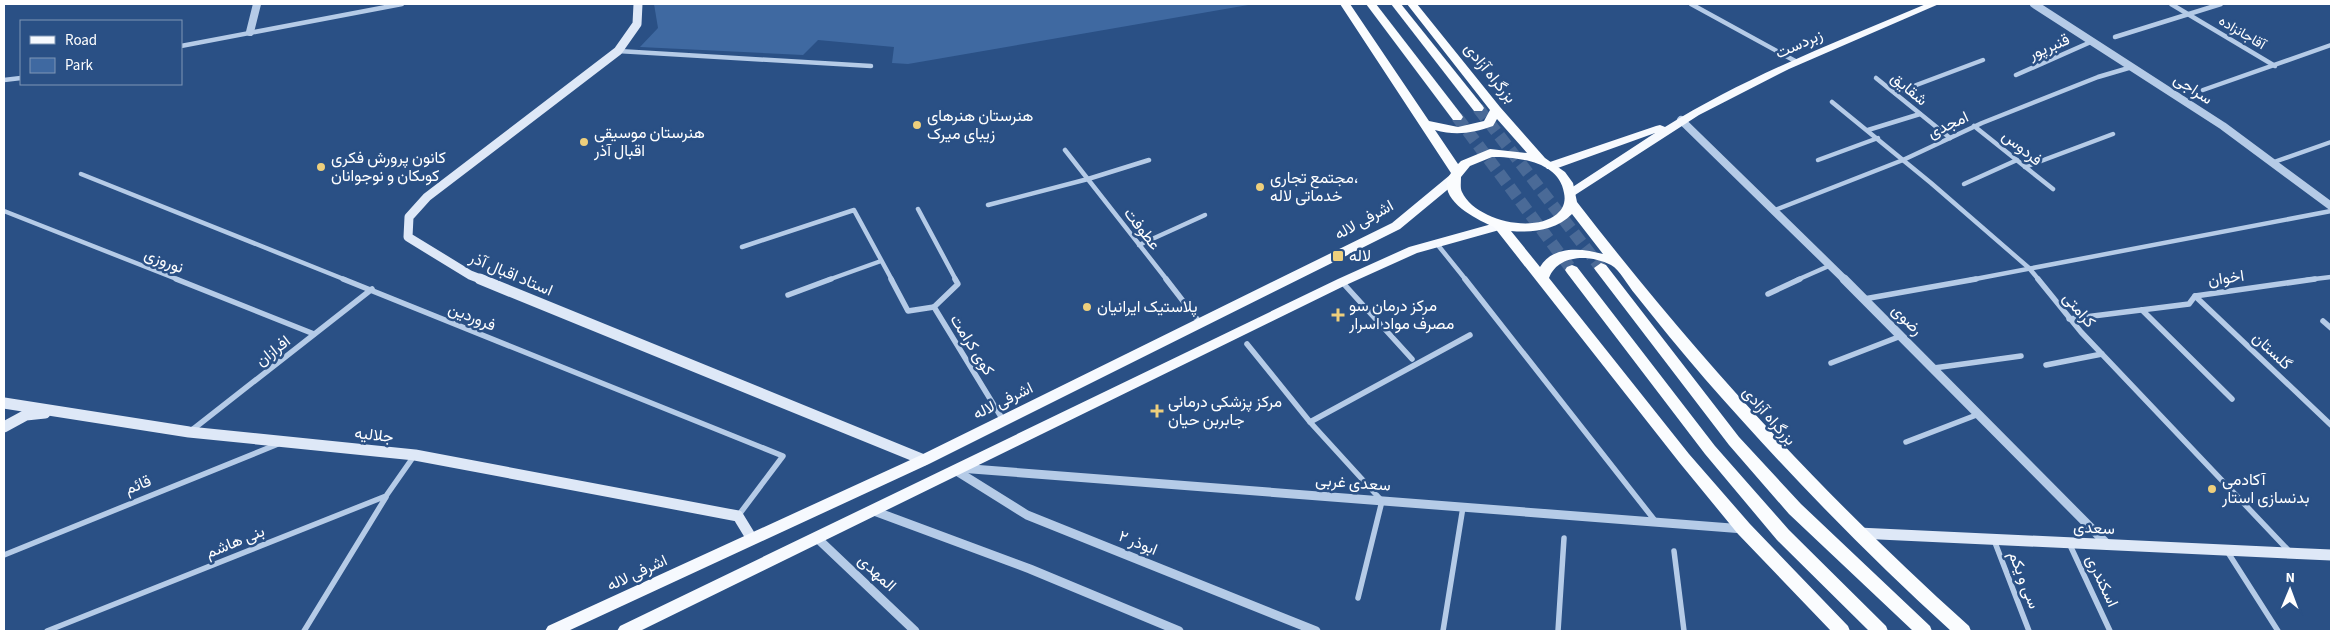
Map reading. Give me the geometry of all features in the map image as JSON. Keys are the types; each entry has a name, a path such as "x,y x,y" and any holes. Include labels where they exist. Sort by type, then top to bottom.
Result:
{"highway":[{"path":"1345,4 1426,124 1456,175"},
{"path":"1370,4 1457,117"},
{"name":"بزرگراه آزادی","path":"1396,4 1478,108"},
{"name":"بزرگراه آزادی","path":"1412,4 1496,110 1546,164"},
{"path":"1426,124 1447,131 1470,131 1489,123 1496,110"},
{"path":"1490,153 1507,153 1525,156 1546,164 1566,182 1571,198 1566,214 1554,222 1538,228 1520,229 1500,226 1482,220 1468,210 1458,199 1454,186 1456,175 1463,165 1474,158 1490,153"},
{"name":"بزرگراه آزادی","path":"1571,198 1616,263 1776,451 1855,533 1963,631"},
{"path":"1500,226 1684,458 1744,529 1842,631"},
{"path":"1541,280 1548,264 1565,255 1592,254 1616,263"},
{"path":"1601,268 1734,441 1795,509 1924,631"},
{"path":"1572,270 1710,450 1783,535 1880,631"}],"main road":[{"name":"استاد اقبال آذر","path":"638,4 640,13 636,29 618,52 427,197 409,217 408,237 470,275 924,460"},
{"name":"زبردست","path":"1546,164 1681,120 1797,62 1934,4"},
{"name":"زبردست","path":"1571,198 1681,120"},
{"name":"اشرفی لاله","path":"553,631 924,460 1396,226 1456,175"},
{"path":"625,631 1342,282 1413,250 1500,226"},
{"name":"جلالیه","path":"4,403 189,432 414,455 738,516"},
{"path":"4,427 26,415 55,411"},
{"path":"738,516 752,539"},
{"name":"سعدی","path":"1855,533 2331,555"}],"street":[{"path":"250,32 257,4"},
{"path":"182,46 402,4"},
{"path":"1691,4 1797,62"},
{"name":"سراجی","path":"2034,4 2203,112 2274,162 2331,206"},
{"name":"آقاجانزاده","path":"2172,4 2275,66"},
{"path":"2115,36 2221,4"},
{"name":"قنبرپور","path":"2016,75 2092,41"},
{"path":"2203,90 2331,46"},
{"path":"618,52 871,66"},
{"path":"1895,93 1983,60"},
{"name":"امجدی","path":"1775,210 1903,160 1974,126 2098,77 2132,67"},
{"path":"4,80 20,78"},
{"name":"شقایق","path":"1876,78 1950,138"},
{"name":"کرامتی","path":"1832,102 1878,138 2029,268 2069,319 2291,553"},
{"path":"1868,130 1920,114"},
{"name":"رضوی","path":"1681,120 1831,265 2107,544"},
{"name":"فردوس","path":"1974,126 2053,189"},
{"path":"2025,167 2113,134"},
{"path":"1818,160 1878,138"},
{"path":"2274,162 2331,142"},
{"name":"عطوفت","path":"1065,150 1200,323"},
{"path":"988,205 1088,179 1149,160"},
{"path":"1964,184 2017,160"},
{"name":"فروردین","path":"81,174 783,456 738,516"},
{"name":"کوی کرامت","path":"918,208 958,284 934,307 1004,420"},
{"path":"742,247 854,210 908,311 934,307"},
{"name":"نوروزی","path":"4,211 314,334"},
{"path":"1864,299 1936,287 2331,211"},
{"path":"1139,245 1205,215"},
{"path":"1437,244 1656,522"},
{"path":"788,296 881,261"},
{"path":"1768,294 1831,265"},
{"name":"اخوان","path":"2069,319 2189,304 2195,296 2331,277"},
{"path":"1342,282 1412,359"},
{"name":"افرازان","path":"189,432 372,290"},
{"name":"گلستان","path":"2195,296 2331,425"},
{"path":"2142,310 2232,399"},
{"path":"2323,321 2331,328"},
{"path":"1310,422 1470,335"},
{"path":"1831,363 1902,336"},
{"path":"1247,344 1310,422 1382,501 1358,598"},
{"path":"2046,365 2102,354"},
{"path":"1934,368 2021,356"},
{"path":"1906,442 1980,414"},
{"name":"قائم","path":"4,555 283,442"},
{"path":"304,631 386,496 414,455"},
{"name":"سعدی غربی","path":"957,469 1744,529"},
{"name":"ابوذر ۲","path":"957,469 1028,515 1316,631"},
{"name":"بنی هاشم","path":"47,631 386,496"},
{"path":"1443,631 1463,507"},
{"path":"874,510 1030,569 1180,631"},
{"name":"المهدی","path":"817,538 915,631"},
{"path":"1558,631 1564,538"},
{"name":"سی و یکم","path":"1994,539 2029,631"},
{"name":"اسکندری","path":"2069,543 2110,631"},
{"path":"2226,550 2278,631"},
{"path":"1674,551 1684,631"}],"green space":[{"path":"654,4 1254,4 908,64 892,63 894,47 818,40 803,55 640,47 658,28"}],"tunnel":[{"path":"1478,108 1601,268"},
{"path":"1457,117 1572,270"}],"place":[{"name":"هنرستان هنرهای زیبای میرک","path":"917,125"},
{"name":"هنرستان موسیقی اقبال آذر","path":"584,142"},
{"name":"کانون پرورش فکرى کوىکان و نوجوانان","path":"321,167"},
{"name":"مجتمع تجاری، خدماتی لاله","path":"1260,187"},
{"name":"لاله","path":"1338,256"},
{"name":"پلاستیک ایرانیان","path":"1087,307"},
{"name":"مرکز درمان سو مصرف مواد اسرار","path":"1338,315"},
{"name":"مرکز پزشکی درمانی جابربن حیان","path":"1157,411"},
{"name":"آکادمی بدنسازی استار","path":"2212,489"}]}
